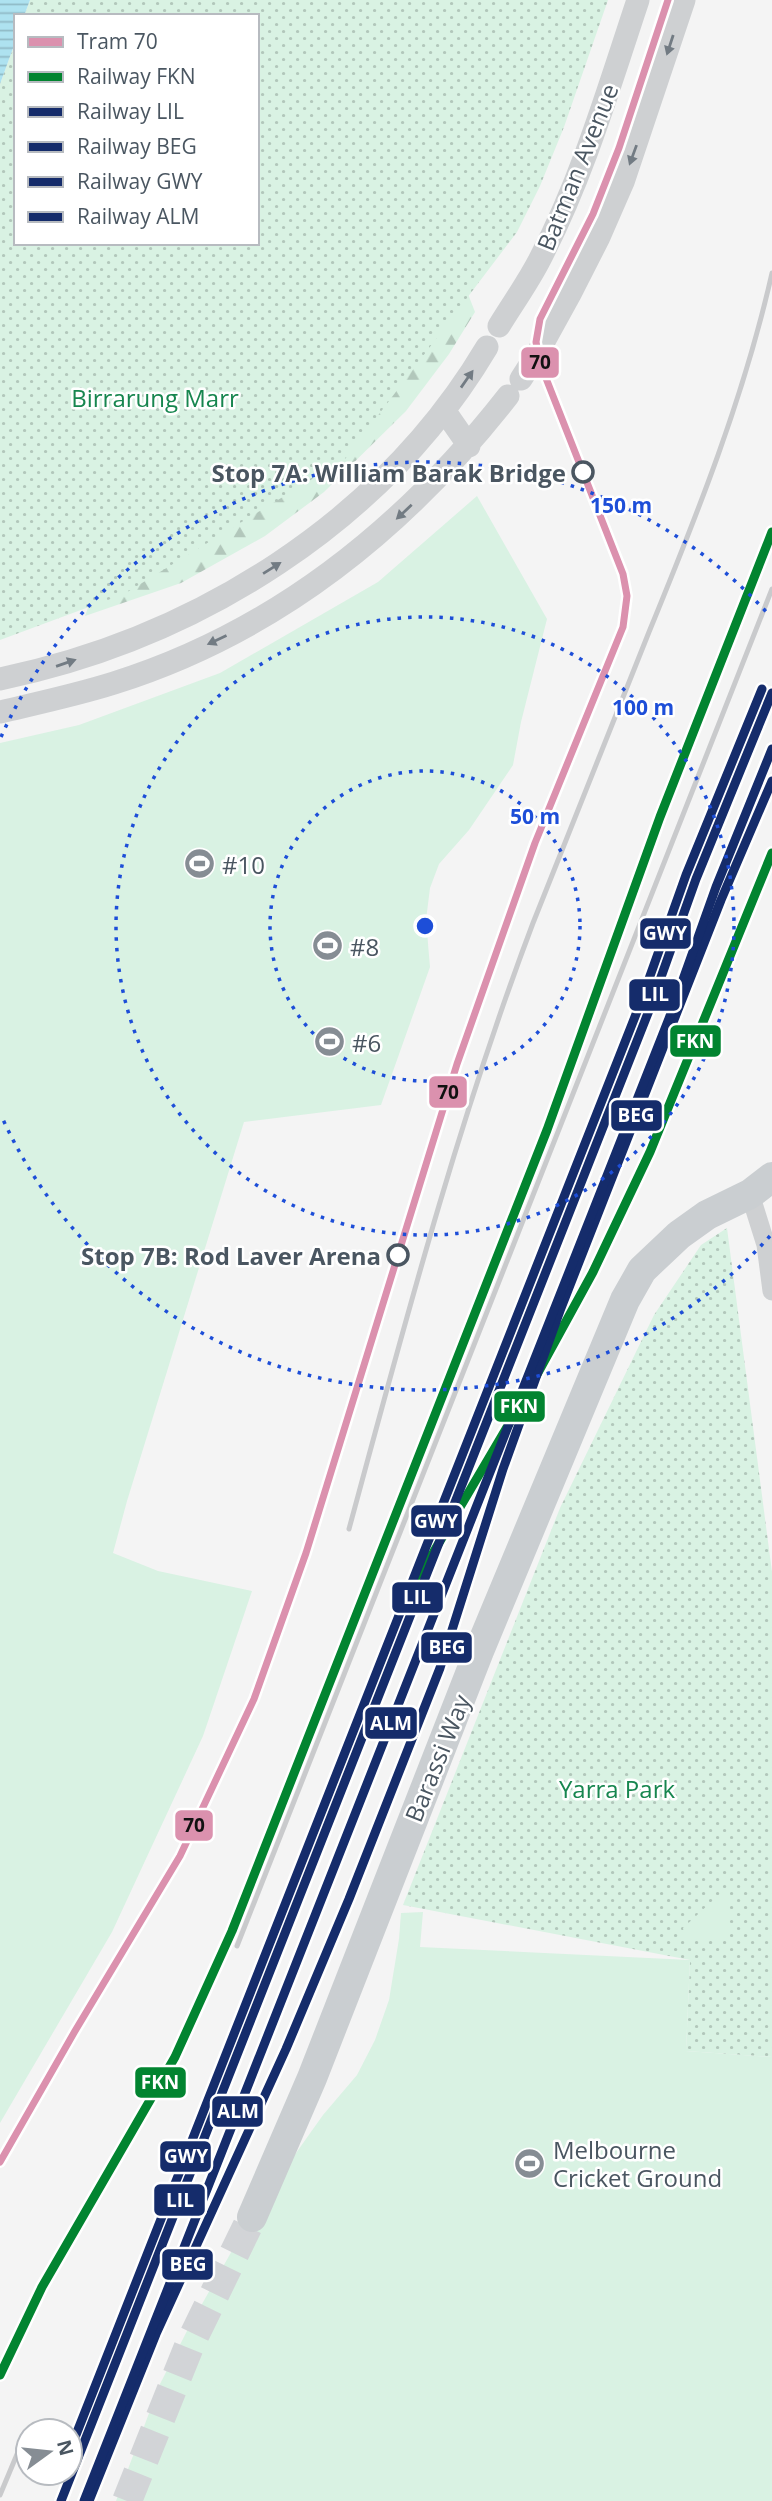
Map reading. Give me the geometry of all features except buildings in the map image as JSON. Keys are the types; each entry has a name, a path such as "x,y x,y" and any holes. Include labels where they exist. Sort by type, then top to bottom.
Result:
{"main road":[{"name":"Barassi Way","path":"252,2217 312,2078 480,1651 625,1300 642,1270 671,1241 707,1215 765,1190"}],"street":[{"name":"Batman Avenue","path":"499,326 535,268 556,226 593,138 638,0"},
{"name":"Batman Avenue","path":"0,712 115,683 226,637 272,611 332,572 391,524 469,446 537,354 599,237 623,182 684,0"},
{"path":"0,679 44,670 141,637 189,615 254,579 305,544 368,492 444,410 487,347"},
{"path":"444,410 469,446"},
{"path":"765,1190 766,1245 772,1291"}],"green space":[{"name":"Birrarung Marr","path":"30,0 608,0 564,127 540,186 517,232 345,459 124,594 0,640 0,84 14,46 14,245 259,245 259,14 25,14"},
{"path":"410,145 475,312 449,354 406,411 324,492 265,536 181,583 85,616 178,362"},
{"path":"477,496 547,619 513,765 469,830 439,864 430,888 426,920 430,967 381,1105 244,1122 113,1553 158,1571 252,1591 203,1736 112,1932 0,2123 0,743 79,725 220,673 378,582"},
{"name":"Yarra Park","path":"727,1228 772,1572 772,2057 686,2051 690,1960 403,1905 560,1508 654,1315 701,1245"},
{"path":"722,1892 729,1897 729,1933 722,1940 685,1939 683,1928"},
{"name":"Melbourne Cricket Ground","path":"423,1912 420,1947 690,1960 686,2051 772,2057 772,2501 116,2501 160,2384 252,2215 323,2115 357,2075 375,2040 389,2000 401,1913"}],"water":[{"path":"0,0 30,0 25,14 14,14 14,46 0,84"}],"tunnel":[{"path":"127,2501 190,2344 252,2217"}],"railway":[{"path":"349,1529 390,1377 480,1073 533,923 718,455 748,365 772,273"},
{"path":"237,1946 772,589"},
{"path":"0,2495 14,2462"}],"tram line":[{"name":"70","path":"0,2162 180,1856 254,1699 306,1553 457,1064 535,843 623,627 627,596 623,574 540,363 536,342 540,319 593,214 619,148 668,0"}],"rail line":[{"name":"FKN","path":"0,2375 42,2287 175,2057 232,1931 547,1130 660,817 772,532"},
{"name":"GWY","path":"83,2417 640,1004 686,875 762,689"},
{"name":"LIL","path":"61,2501 650,1008 696,879 772,693"},
{"name":"ALM","path":"84,2501 670,1016 716,887 772,749"},
{"name":"BEG","path":"89,2501 156,2334 286,2049 349,1899 440,1668 503,1469 561,1308 721,900 772,781"},
{"name":"FKN","path":"414,1580 433,1553 523,1400 593,1272 650,1152 772,853"}],"place":[{"name":"Stop 7A: William Barak Bridge","path":"583,472"},
{"name":"#10","path":"199,864"},
{"name":"#8","path":"327,946"},
{"name":"#6","path":"329,1042"},
{"name":"Stop 7B: Rod Laver Arena","path":"398,1255"},
{"name":"Melbourne Cricket Ground","path":"530,2163"}]}
